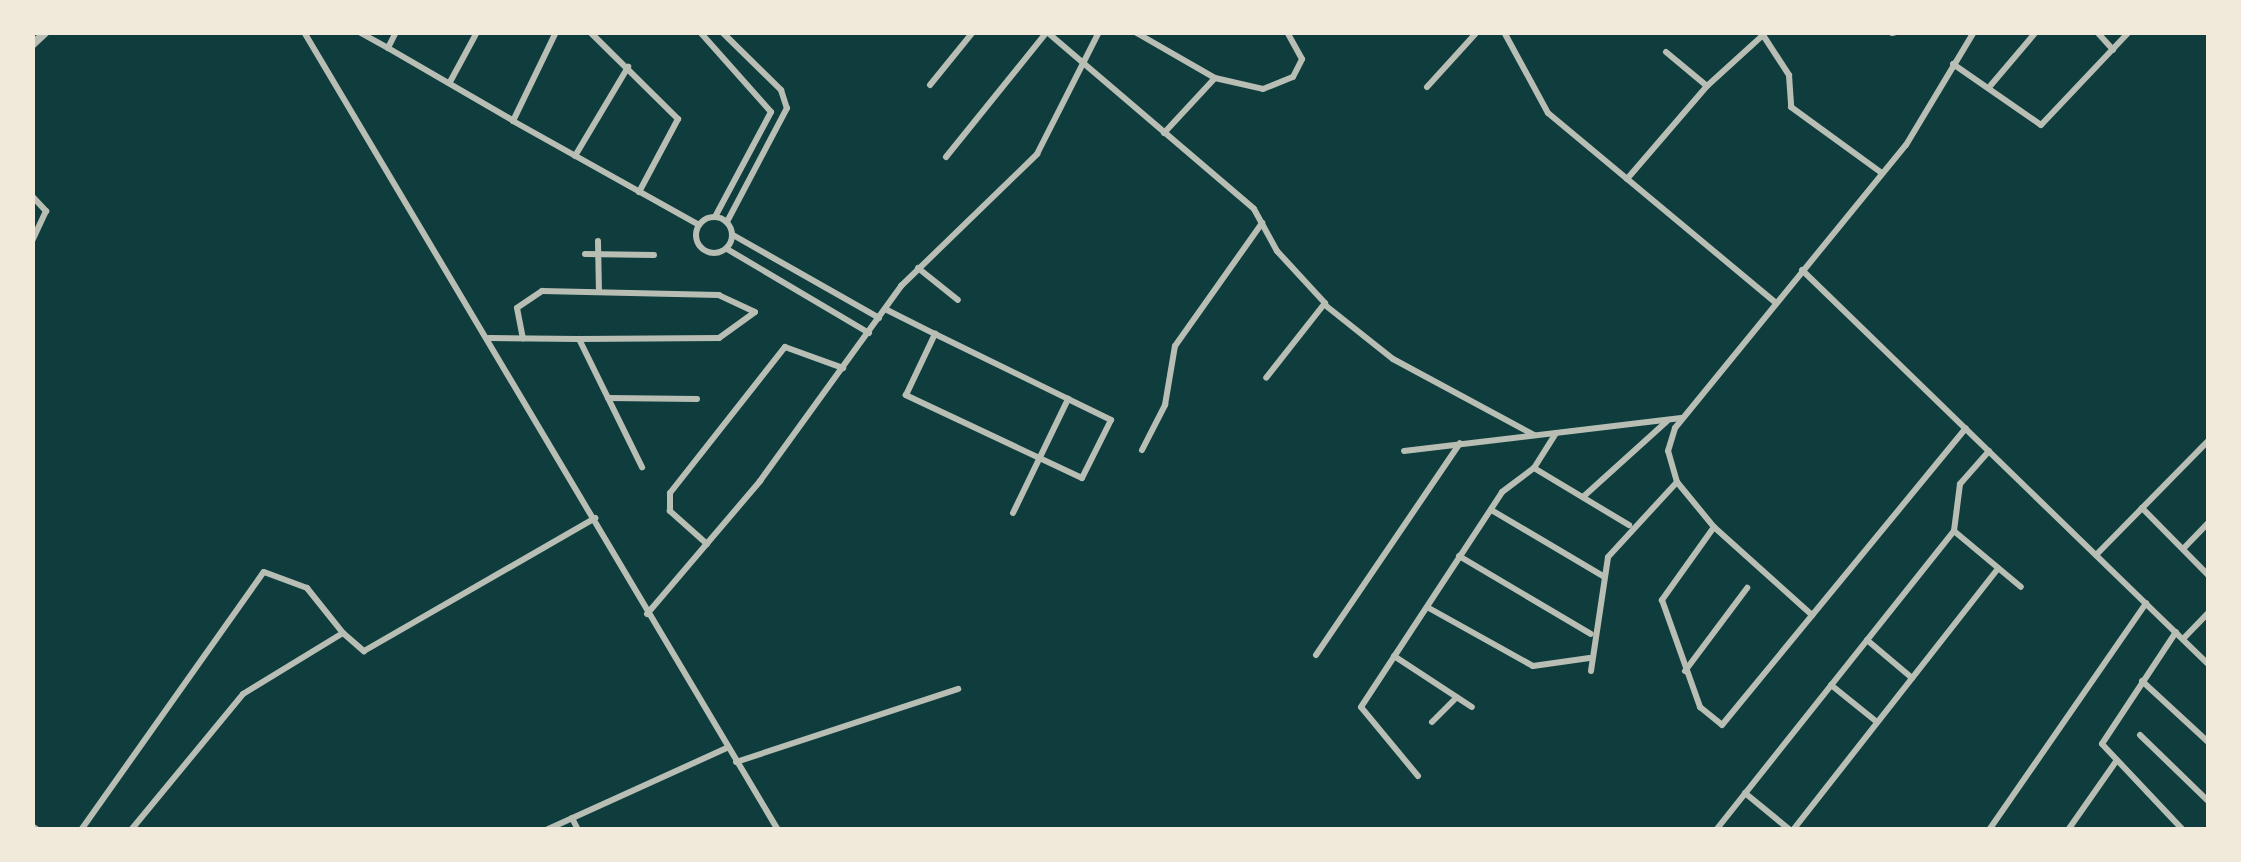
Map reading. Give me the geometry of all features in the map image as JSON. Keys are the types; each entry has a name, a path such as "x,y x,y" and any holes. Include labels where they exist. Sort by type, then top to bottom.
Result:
{"street":[{"path":"32,45 46,32"},
{"path":"304,32 778,830"},
{"path":"359,32 698,225"},
{"path":"388,48 396,32"},
{"path":"450,82 476,32"},
{"path":"513,121 556,32"},
{"path":"590,32 678,119 639,192"},
{"path":"698,225 715,217 771,122 768,101 700,32"},
{"path":"722,32 786,101 783,131 728,222"},
{"path":"930,86 973,32"},
{"path":"946,157 1047,32 1082,70 1164,133 1262,222 1326,305 1393,358 1534,435"},
{"path":"647,614 708,544 918,268 1037,154 1099,32"},
{"path":"1135,32 1215,78 1277,89 1302,65 1287,32"},
{"path":"1427,87 1477,32"},
{"path":"1504,32 1548,113 1776,303"},
{"path":"1812,616 1714,527 1677,482 1668,444 1682,418 1882,172 1974,32"},
{"path":"1990,85 2036,32"},
{"path":"2097,32 2114,50"},
{"path":"1953,64 2048,123 2130,32"},
{"path":"1628,178 1707,86 1764,35 1788,75 1792,107 1882,172"},
{"path":"1666,52 1707,86"},
{"path":"575,156 628,67"},
{"path":"1164,133 1215,78"},
{"path":"750,160 761,167"},
{"path":"32,196 46,212 32,241"},
{"path":"715,217 728,222 733,235 879,318"},
{"path":"1142,450 1165,405 1175,346 1262,222"},
{"path":"698,225 702,249 726,249 868,332"},
{"path":"726,249 733,235"},
{"path":"598,241 599,292"},
{"path":"584,254 654,255"},
{"path":"918,268 958,300"},
{"path":"787,284 795,270"},
{"path":"1802,270 2208,664"},
{"path":"489,338 579,339 732,336 754,314 719,295 533,293 514,314 523,338"},
{"path":"1266,378 1326,305"},
{"path":"885,309 1111,420 1082,478 906,395 935,334"},
{"path":"579,339 642,467"},
{"path":"708,544 670,511 670,493 785,347 843,369"},
{"path":"608,398 697,398"},
{"path":"1014,513 1068,399"},
{"path":"1404,451 1682,418"},
{"path":"1583,497 1669,420"},
{"path":"1714,527 1662,600 1700,707 1722,725 1966,428"},
{"path":"1418,776 1361,708 1459,556 1534,468 1556,433"},
{"path":"1316,655 1460,443"},
{"path":"2096,554 2208,444"},
{"path":"1716,830 1954,532 1960,484 1988,451"},
{"path":"1534,468 1629,525"},
{"path":"1591,671 1591,634 1603,576 1629,525 1677,482"},
{"path":"2142,508 2208,575"},
{"path":"1494,511 1603,576"},
{"path":"81,830 264,572 307,588 342,633 364,651 595,518"},
{"path":"2182,549 2208,524"},
{"path":"1954,532 2021,587"},
{"path":"1459,556 1591,634"},
{"path":"1746,793 1792,830 1998,569"},
{"path":"1685,671 1747,588"},
{"path":"1989,830 2146,603"},
{"path":"1428,607 1533,666 1589,658"},
{"path":"2183,639 2208,612"},
{"path":"2176,632 2102,744 2115,764 2183,830"},
{"path":"131,830 236,700 342,633"},
{"path":"1867,640 1912,678"},
{"path":"1394,656 1472,707"},
{"path":"2142,681 2208,742"},
{"path":"1831,686 1877,722"},
{"path":"736,762 958,689"},
{"path":"1432,722 1457,697"},
{"path":"2140,735 2208,800"},
{"path":"546,830 727,748"},
{"path":"2068,830 2115,764"},
{"path":"572,818 578,830"}]}
